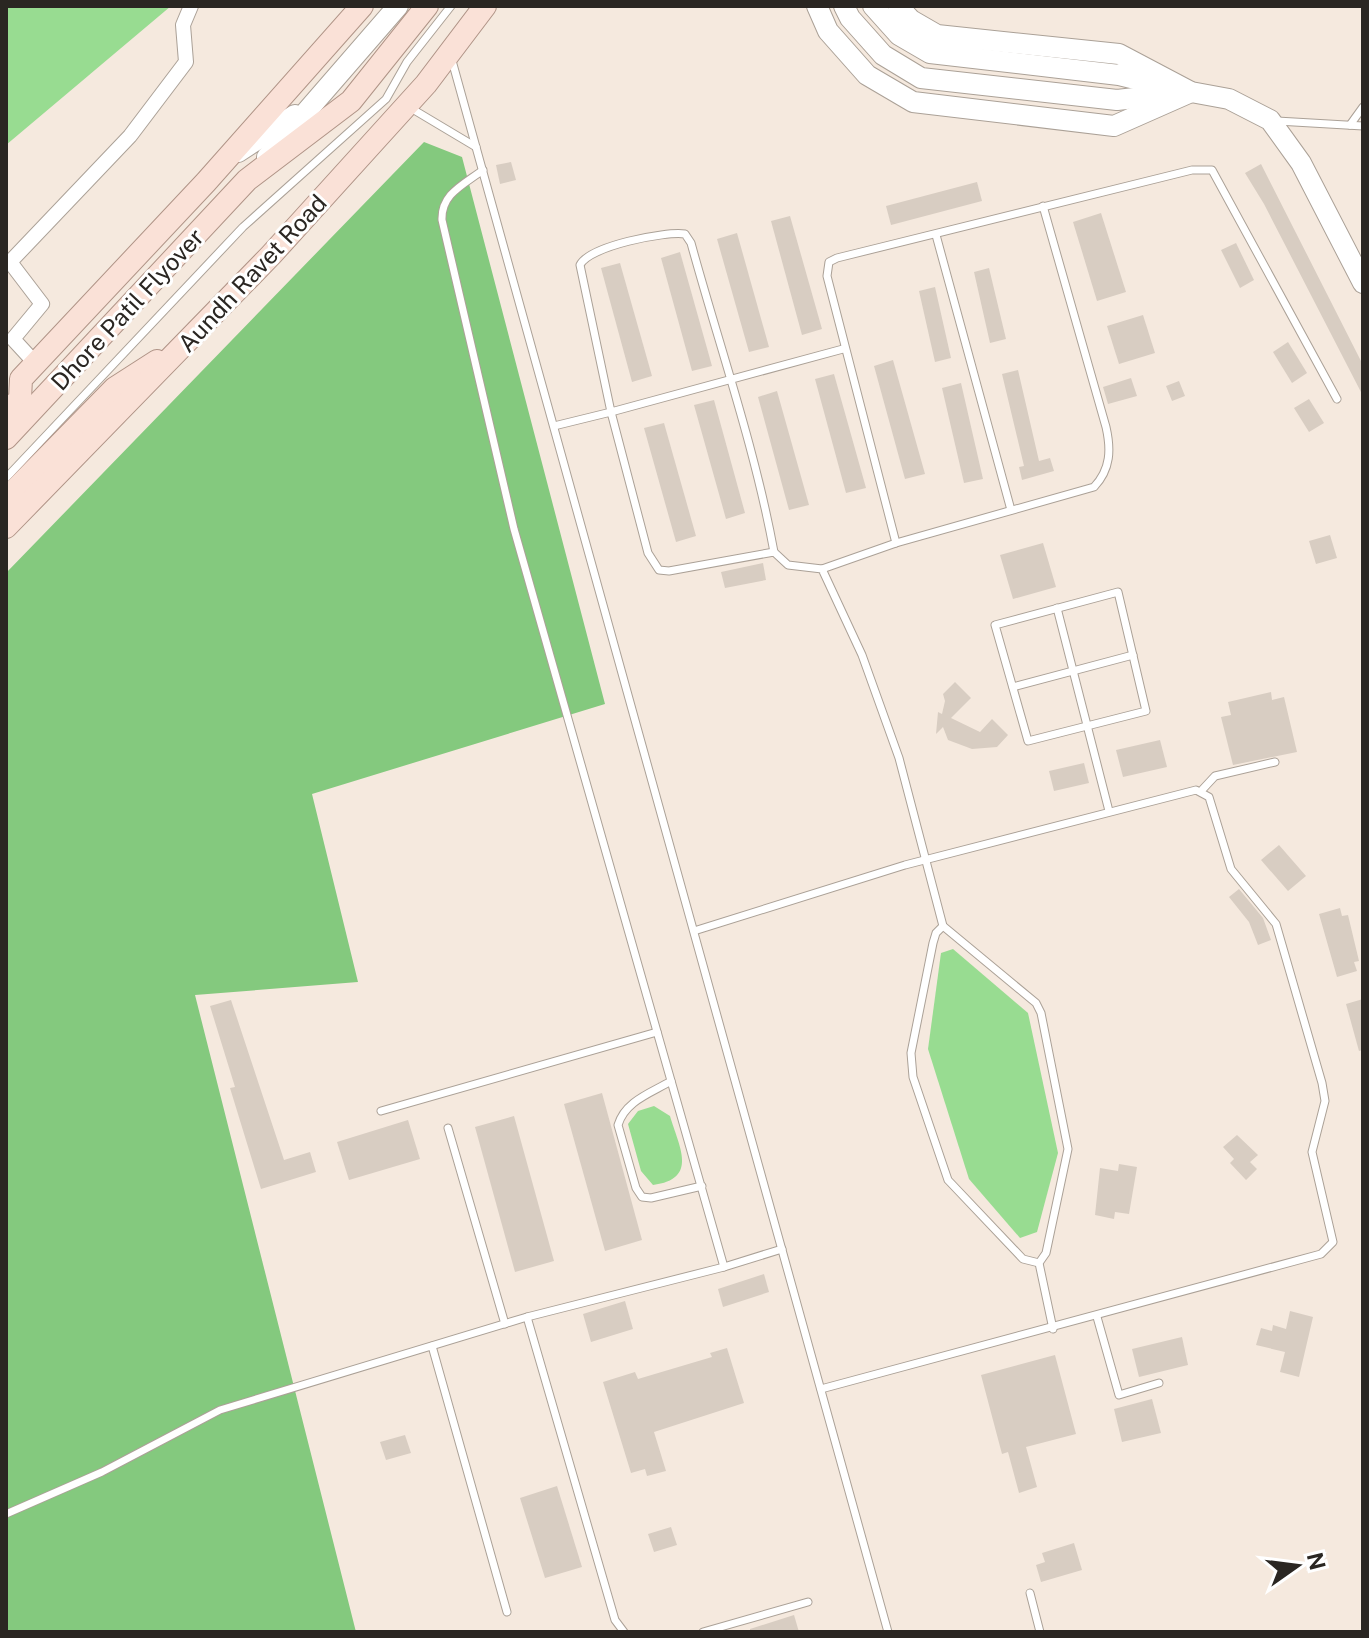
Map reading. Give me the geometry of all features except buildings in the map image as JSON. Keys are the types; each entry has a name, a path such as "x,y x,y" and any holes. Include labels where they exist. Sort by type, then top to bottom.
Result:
{"main road":[{"path":"6,412 20,399 21,377 225,161 362,6"},
{"path":"247,180 398,6"},
{"name":"Dhore Patil Flyover","path":"6,438 247,180 351,101 427,6"},
{"name":"Aundh Ravet Road","path":"6,527 191,339 396,102 450,55 482,6"},
{"path":"817,6 828,31 867,75 913,102 1114,126 1191,92"},
{"path":"844,6 850,18 883,55 921,78 1117,100 1191,92"},
{"path":"873,6 899,35 930,53 1119,75 1229,99 1270,120 1301,163 1363,283"},
{"path":"898,6 911,20 937,35 1119,54 1191,92"},
{"path":"225,161 317,101"},
{"path":"6,499 115,388 191,339"}],"street":[{"path":"21,377 13,339 42,304 10,262 130,136 186,62 183,25 191,6"}],"lane":[{"path":"396,102 407,62 451,6"},
{"path":"6,478 243,227 411,93 482,6"},
{"path":"450,55 888,1632"},
{"path":"396,102 476,147"},
{"path":"1350,125 1363,107"},
{"path":"1270,120 1363,126"},
{"path":"896,543 843,349 826,269 829,262 1043,206 1202,168 1212,170 1337,399"},
{"path":"483,170 446,198 441,206 442,220 514,529 724,1267"},
{"path":"774,552 669,571 652,564 611,412 580,277 584,256 668,234 685,234 691,243 765,506 774,552 788,565 822,569 896,543 1094,487 1108,467 1110,443 1043,206"},
{"path":"936,235 1011,510"},
{"path":"554,426 843,349"},
{"path":"822,569 862,655 899,758 943,926 1036,1003 1041,1013 1068,1149 1046,1253 1039,1263 1053,1329"},
{"path":"1118,592 1133,655 1146,711 1028,741 995,625 1118,592"},
{"path":"1057,608 1109,811"},
{"path":"1013,687 1133,655"},
{"path":"1202,790 1215,776 1275,762"},
{"path":"694,931 925,860 1185,790 1202,790 1209,797 1231,869 1269,913 1287,951 1325,1101 1312,1152 1333,1242 1321,1254 1053,1329 821,1389"},
{"path":"943,926 936,933 919,1012 911,1053 913,1077 948,1180 1023,1259 1039,1263"},
{"path":"381,1111 657,1032"},
{"path":"671,1081 624,1108 620,1117 618,1125 636,1188 642,1197 651,1198 702,1186"},
{"path":"448,1128 505,1324"},
{"path":"6,1514 102,1472 220,1410 527,1317 724,1267 782,1249"},
{"path":"527,1317 615,1620 624,1632"},
{"path":"1097,1317 1119,1395 1159,1383"},
{"path":"432,1346 507,1612"},
{"path":"1030,1593 1040,1632"},
{"path":"703,1632 808,1602"}],"green space":[{"path":"6,6 171,6 6,145"},
{"path":"424,142 462,157 605,704 312,794 358,982 195,995 356,1632 6,1632 6,573"},
{"path":"953,949 1028,1013 1058,1153 1037,1232 1020,1238 969,1179 928,1049 941,953"},
{"path":"654,1106 670,1116 682,1160 676,1176 653,1185 641,1171 628,1124 638,1111"}]}
